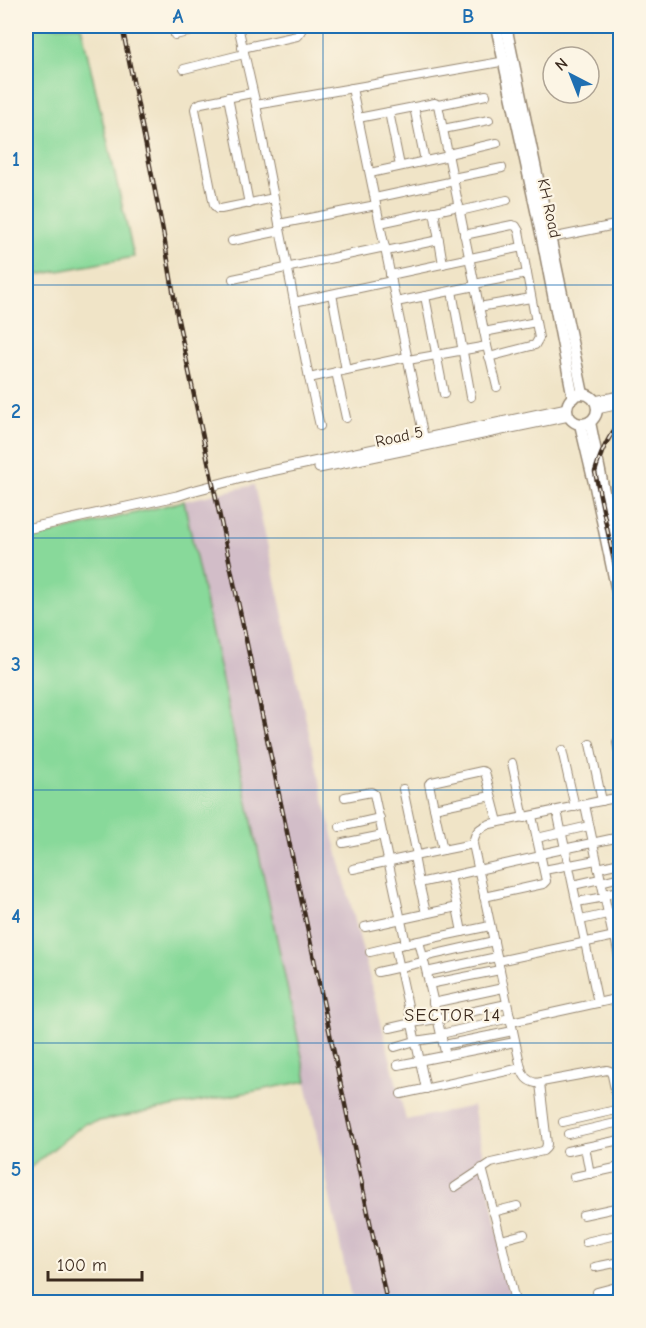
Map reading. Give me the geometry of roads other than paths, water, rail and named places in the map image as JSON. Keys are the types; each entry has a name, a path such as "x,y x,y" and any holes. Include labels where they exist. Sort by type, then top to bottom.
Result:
{"main road":[{"name":"KH Road","path":"496,26 508,61 551,238 566,315 578,396"},
{"name":"KH Road","path":"506,26 508,61 542,238 578,396"},
{"path":"578,396 590,396 596,405 596,416 585,423 573,421 568,412 570,400 578,396"},
{"path":"585,423 621,572"},
{"path":"585,423 595,487 621,606"}],"street":[{"path":"175,35 213,26"},
{"path":"238,26 320,426"},
{"path":"184,69 297,36 301,31 301,26"},
{"path":"256,105 508,61"},
{"path":"352,88 425,442"},
{"path":"252,93 196,106 214,205 218,209 274,198"},
{"path":"358,118 486,95"},
{"path":"228,98 249,204"},
{"path":"438,105 497,387"},
{"path":"414,107 426,161"},
{"path":"389,112 400,166"},
{"path":"443,129 489,120"},
{"path":"370,173 497,143"},
{"path":"232,241 502,168"},
{"path":"380,223 434,211 507,200"},
{"path":"434,211 443,264"},
{"path":"551,238 621,224"},
{"path":"464,235 512,225 516,226 519,231 539,338 535,345 489,357"},
{"path":"233,279 439,240"},
{"path":"294,302 443,264 522,247"},
{"path":"396,302 527,274"},
{"path":"452,291 471,397"},
{"path":"332,294 346,370"},
{"path":"425,296 444,394"},
{"path":"479,307 531,298"},
{"path":"484,332 536,322"},
{"path":"309,378 487,346"},
{"path":"336,372 346,418"},
{"path":"596,405 621,396"},
{"path":"596,405 621,404"},
{"name":"Road 5","path":"26,529 235,481 266,478 568,412"},
{"name":"Road 5","path":"26,523 175,491 192,491"},
{"path":"617,742 621,758"},
{"path":"590,744 602,801"},
{"path":"562,750 574,807"},
{"path":"484,897 543,884 546,880 537,838 528,817 512,763"},
{"path":"443,850 429,784 432,782 485,772 498,822"},
{"path":"403,789 426,913"},
{"path":"345,797 373,792 406,944"},
{"path":"434,808 491,796"},
{"path":"562,1122 620,1111 619,1093 610,1071 607,1070 540,1083 529,1082 524,1077 478,870 473,844 474,836 480,828 498,822 621,797"},
{"path":"585,805 621,963"},
{"path":"557,811 598,1003"},
{"path":"340,827 380,818"},
{"path":"537,838 589,826"},
{"path":"343,843 383,835"},
{"path":"419,883 621,837"},
{"path":"352,869 473,844"},
{"path":"544,870 621,863"},
{"path":"450,876 462,932"},
{"path":"573,885 621,877"},
{"path":"577,902 621,891"},
{"path":"365,927 457,906"},
{"path":"580,920 621,910"},
{"path":"370,952 490,926"},
{"path":"429,984 498,963 616,936"},
{"path":"419,941 446,1056"},
{"path":"378,972 400,968 423,959 494,941"},
{"path":"395,946 426,1089"},
{"path":"427,974 431,971 498,963"},
{"path":"434,1003 504,988"},
{"path":"442,1039 510,1020 621,998"},
{"path":"390,1028 507,1004"},
{"path":"395,1047 415,1041 513,1031"},
{"path":"398,1065 515,1042"},
{"path":"401,1094 521,1068"},
{"path":"455,1187 498,1160 543,1151 546,1148 540,1083"},
{"path":"586,1117 590,1174"},
{"path":"568,1134 621,1122"},
{"path":"567,1151 621,1140"},
{"path":"574,1177 621,1167"},
{"path":"482,1168 515,1302"},
{"path":"493,1212 517,1206"},
{"path":"583,1215 621,1207"},
{"path":"501,1240 524,1234"},
{"path":"586,1242 621,1234"},
{"path":"596,1267 621,1262"},
{"path":"597,1292 621,1286"}],"railway":[{"path":"122,26 163,231 178,320 387,1302"},
{"path":"620,423 605,446 595,472 620,589"}],"district":[{"name":"SECTOR 14","path":"453,1015"}]}
